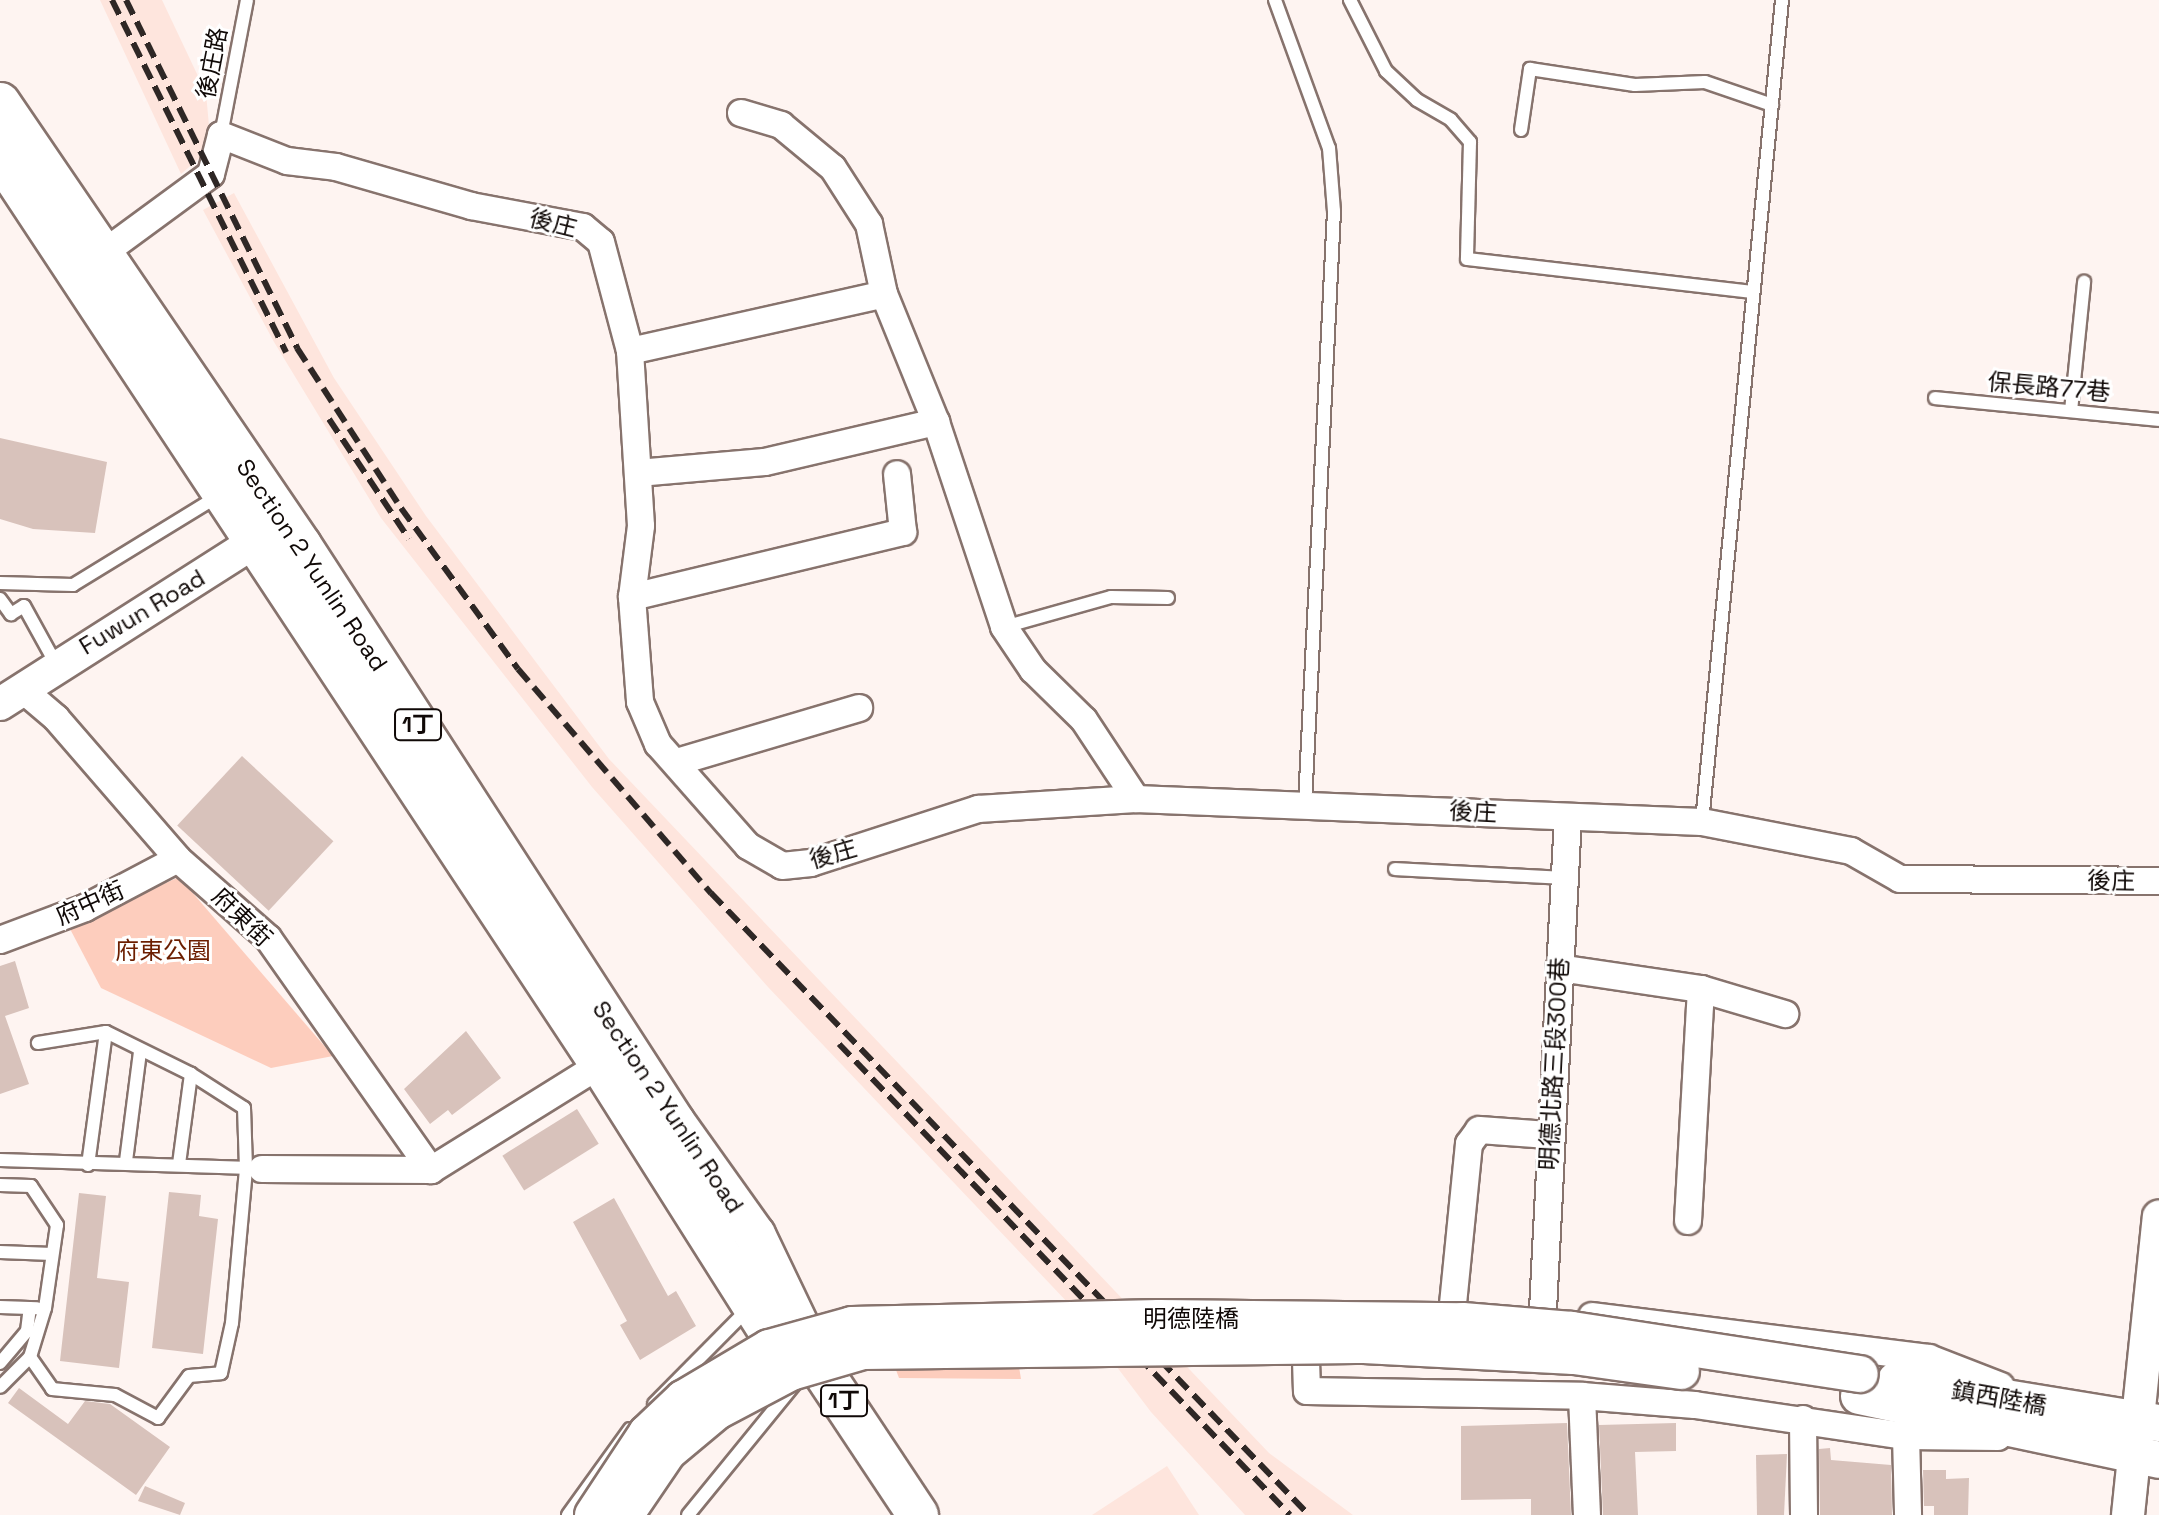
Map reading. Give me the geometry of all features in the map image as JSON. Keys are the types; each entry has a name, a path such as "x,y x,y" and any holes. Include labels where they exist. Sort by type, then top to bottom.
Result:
{"main road":[{"name":"Section 2 Yunlin Road","path":"0,103 89,264"},
{"name":"Section 2 Yunlin Road","path":"0,156 89,264 271,531 614,1056 753,1304"},
{"name":"Section 2 Yunlin Road","path":"614,1056 755,1235 815,1360"},
{"name":"1丁","path":"753,1304 769,1331 815,1360 918,1515"},
{"name":"明德陸橋","path":"593,1515 647,1433 683,1399 769,1348 852,1325 1159,1318 1463,1321 1572,1330 1859,1385"},
{"name":"明德陸橋","path":"625,1515 668,1452 717,1411 791,1372 863,1351 1364,1345 1574,1356 1859,1385"},
{"name":"鎮西陸橋","path":"1859,1385 2056,1423 2146,1458"},
{"name":"鎮西陸橋","path":"2056,1423 2149,1421"}],"street":[{"path":"741,113 781,125 833,168 869,224 884,294 936,422 1004,627 1033,670 1084,720 1136,799"},
{"path":"89,264 211,174 221,135"},
{"name":"後庄","path":"221,135 287,161 336,167 471,206 583,227 601,242 630,351 641,526 632,597 640,702 658,744 748,846 782,866 811,863 978,809 1073,799 1136,799 1305,803 1568,818 1702,822 1851,851 1900,879 2159,881"},
{"path":"630,351 884,294"},
{"path":"638,473 765,462 936,422"},
{"path":"632,597 903,532 897,474"},
{"name":"Fuwun Road","path":"11,696 56,664 271,531"},
{"name":"府東街","path":"11,696 56,718 178,859 268,938 431,1170"},
{"path":"677,762 859,708"},
{"name":"明德北路三段300巷","path":"1543,1310 1549,1135 1568,818"},
{"name":"府中街","path":"0,940 85,908 178,859"},
{"path":"1559,968 1701,989 1785,1014"},
{"path":"1688,1221 1701,989"},
{"path":"254,1168 431,1170 614,1056"},
{"path":"1453,1304 1469,1144 1479,1130 1549,1135"},
{"path":"2128,1515 2146,1458 2159,1217"},
{"path":"1453,1304 1543,1310 1929,1358 2056,1423 1906,1436 1803,1419 1582,1396 1307,1391 1305,1305 1453,1304"},
{"path":"1582,1396 1587,1515"},
{"path":"1803,1419 1804,1515"},
{"path":"1906,1436 1908,1515"}],"lane":[{"name":"後庄路","path":"221,135 247,0"},
{"path":"1275,0 1329,148 1334,211 1305,803"},
{"path":"1350,0 1386,71 1417,100 1451,120 1470,142 1467,259 1753,292"},
{"path":"1702,822 1782,0"},
{"path":"1521,130 1530,69 1635,85 1705,82 1772,105"},
{"path":"2071,411 2084,282"},
{"name":"保長路77巷","path":"1935,398 2159,420"},
{"path":"0,583 73,585 238,483"},
{"path":"1004,627 1111,597 1168,598"},
{"path":"0,599 11,614 24,606 56,664"},
{"path":"1395,869 1564,878"},
{"path":"88,1165 106,1032"},
{"path":"30,1357 52,1389 115,1395 158,1418 189,1376 221,1373 232,1323 254,1168 244,1108 191,1074 106,1032 38,1043"},
{"path":"126,1161 140,1051"},
{"path":"179,1164 191,1074"},
{"path":"0,1160 88,1165 126,1161 254,1168"},
{"path":"0,1185 31,1186 57,1225 45,1308 30,1357 0,1387"},
{"path":"0,1252 52,1254"},
{"path":"568,1515 620,1441 753,1304"},
{"path":"0,1307 45,1308"},
{"path":"0,1363 27,1331 30,1308"},
{"path":"688,1515 815,1360"}],"shaded area":[{"path":"100,0 162,0 206,93 211,148 181,174"},
{"path":"234,193 334,378 426,516 609,759 1269,1453 1353,1515 1245,1515 1151,1412 1070,1305 768,987 592,787 381,518 274,342 203,210"},
{"path":"1167,1466 1199,1515 1092,1515"}],"green space":[{"name":"府東公園","path":"179,877 333,1056 271,1068 101,988 69,927"},
{"path":"1010,1312 1021,1379 899,1378 876,1317"}],"building":[{"path":"0,438 107,462 95,533 33,529 0,519"},
{"path":"242,756 333,841 269,911 177,825"},
{"path":"15,961 29,1008 5,1016 29,1084 0,1094 0,966"},
{"path":"466,1031 501,1078 452,1115 448,1110 430,1124 404,1089"},
{"path":"577,1109 599,1144 524,1190 502,1156"},
{"path":"169,1192 201,1195 199,1216 218,1219 203,1354 152,1348"},
{"path":"79,1193 106,1196 97,1278 129,1282 119,1368 60,1361"},
{"path":"614,1198 668,1296 676,1291 696,1326 640,1360 620,1325 627,1321 573,1222"},
{"path":"19,1388 68,1424 85,1401 110,1404 170,1447 136,1495 8,1403"},
{"path":"1567,1423 1571,1515 1531,1515 1531,1499 1461,1500 1461,1426"},
{"path":"1676,1423 1676,1451 1635,1452 1638,1515 1603,1515 1599,1425"},
{"path":"1830,1448 1831,1460 1891,1465 1892,1515 1820,1515 1819,1449"},
{"path":"1787,1454 1784,1515 1757,1515 1756,1455"},
{"path":"1923,1470 1946,1470 1946,1479 1969,1478 1968,1515 1934,1515 1934,1506 1924,1506"},
{"path":"145,1486 185,1503 180,1515 138,1501"}],"railway":[{"path":"112,0 286,352"},
{"path":"126,0 297,348 401,508 518,669 711,893 1309,1515"},
{"path":"329,419 409,539"},
{"path":"839,1044 1290,1515"}]}
